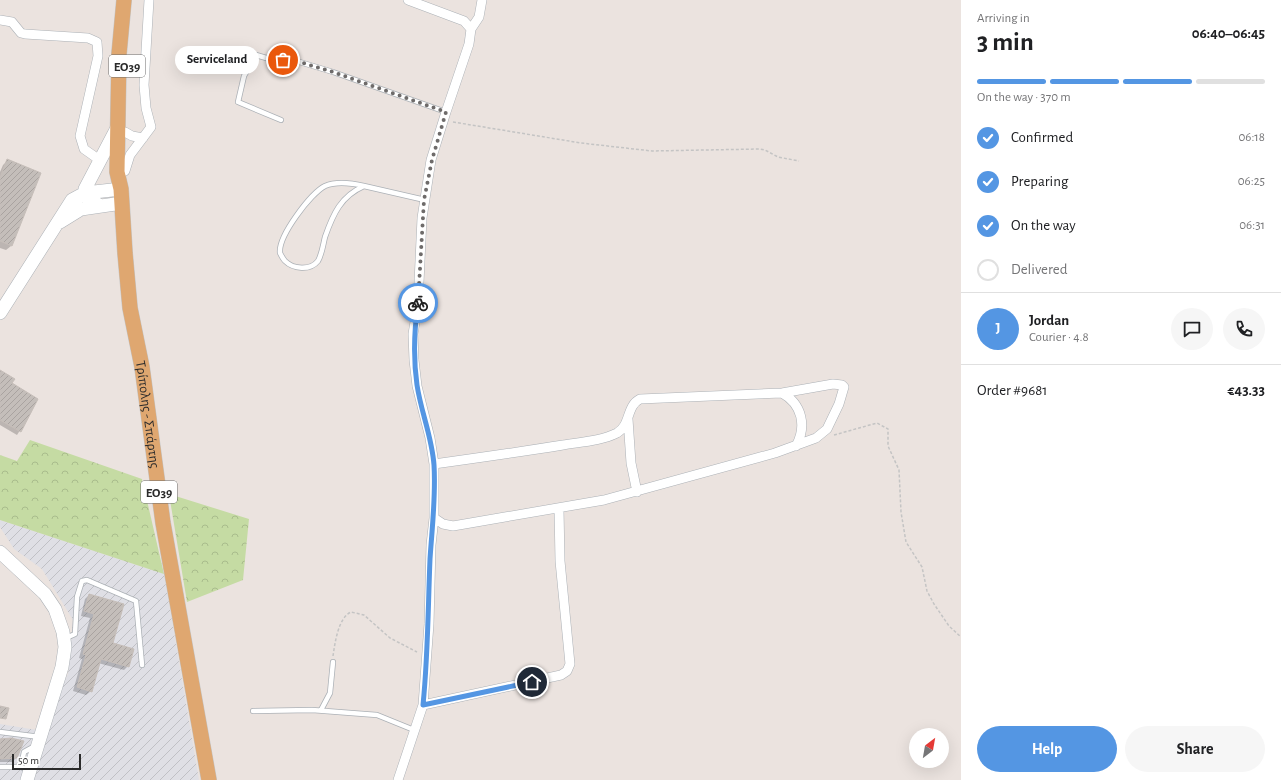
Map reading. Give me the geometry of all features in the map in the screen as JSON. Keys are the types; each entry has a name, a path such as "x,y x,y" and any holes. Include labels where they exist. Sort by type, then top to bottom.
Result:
{"main road":[{"name":"Τρίπολης - Σπάρτης","path":"122,196 125,171 121,129 119,54 124,0"},
{"name":"Τρίπολης - Σπάρτης","path":"133,0 117,172 122,196 130,308 142,367 163,523 209,780"},
{"path":"99,205 88,199 86,193 88,182 121,129"},
{"path":"0,313 57,225 62,213 72,200 86,193 122,196"},
{"path":"57,225 73,212 99,205 122,196"},
{"path":"0,552 45,594 60,620 65,647 62,667 39,741 26,773"}],"street":[{"path":"125,171 130,155 151,127 146,108 144,85 149,0"},
{"path":"408,0 464,21 471,29"},
{"path":"398,780 423,705 427,657 430,561 434,518 434,464 430,438 417,386 414,360 414,334 418,304 424,200 432,160 444,116 469,44 471,29 479,16 482,0"},
{"path":"0,20 12,22 21,33 25,34 88,38 97,42 98,56 80,136 84,149 101,161"},
{"path":"121,129 132,136 143,138"},
{"path":"434,464 598,439 618,432 628,419 633,404 640,399 782,393 833,384 842,385 844,387 839,404 827,429 816,438 776,453 637,492 559,509 533,511 453,526 443,524 434,518"},
{"path":"782,393 795,404 801,415 802,428 796,446"},
{"path":"628,419 630,448 637,492"},
{"path":"423,705 539,680 567,671 570,664 560,561 559,509"}],"lane":[{"path":"281,120 238,102 244,76 256,55 273,60 293,60 333,72 444,116"},
{"path":"364,186 351,192 339,206 325,237 318,261 310,266 301,268 292,266 285,261 280,253 281,245 292,223 312,196 319,190 333,184 342,183 364,186 424,200"},
{"path":"64,639 72,637 75,634 77,597 82,581 87,580 136,600 142,665"},
{"path":"321,710 330,693 333,662"},
{"path":"253,711 321,710 377,715 414,730"},
{"path":"0,732 39,741"},
{"path":"0,767 26,773"}],"path":[{"path":"444,116 559,139 652,151 758,149 765,150 778,157 800,161"},
{"path":"816,438 844,433 877,423 888,429 888,446 898,470 901,512 906,542 922,567 927,591 934,604 949,626 961,637"},
{"path":"333,662 335,645 341,623 345,616 352,612 361,614 390,638 427,657"}],"shaded area":[{"path":"0,520 164,574 199,780 0,780 0,724 37,730 68,674 73,620 42,569 14,549 0,527"}],"green space":[{"path":"30,440 142,479 164,574 0,520 0,455 17,461"},
{"path":"169,494 249,519 243,580 187,602"}],"building":[{"path":"7,159 41,173 12,246 0,241 0,178"},
{"path":"0,370 15,379 12,383 38,399 21,432 0,420"},
{"path":"89,594 124,604 113,643 134,649 129,667 101,659 92,692 77,687 86,655 83,654 94,614 84,611"},
{"path":"0,706 9,708 6,719 0,718"},
{"path":"11,738 24,741 17,758 0,759 0,739"}],"way so far":[{"path":"283,60 293,60 333,72 446,112 432,160 424,200 418,303"}],"place":[{"name":"Serviceland","path":"283,60"}],"route":[{"path":"418,303 414,334 414,360 417,386 428,426 434,464 435,485 429,585 429,624 423,705 474,693 532,682"}]}
